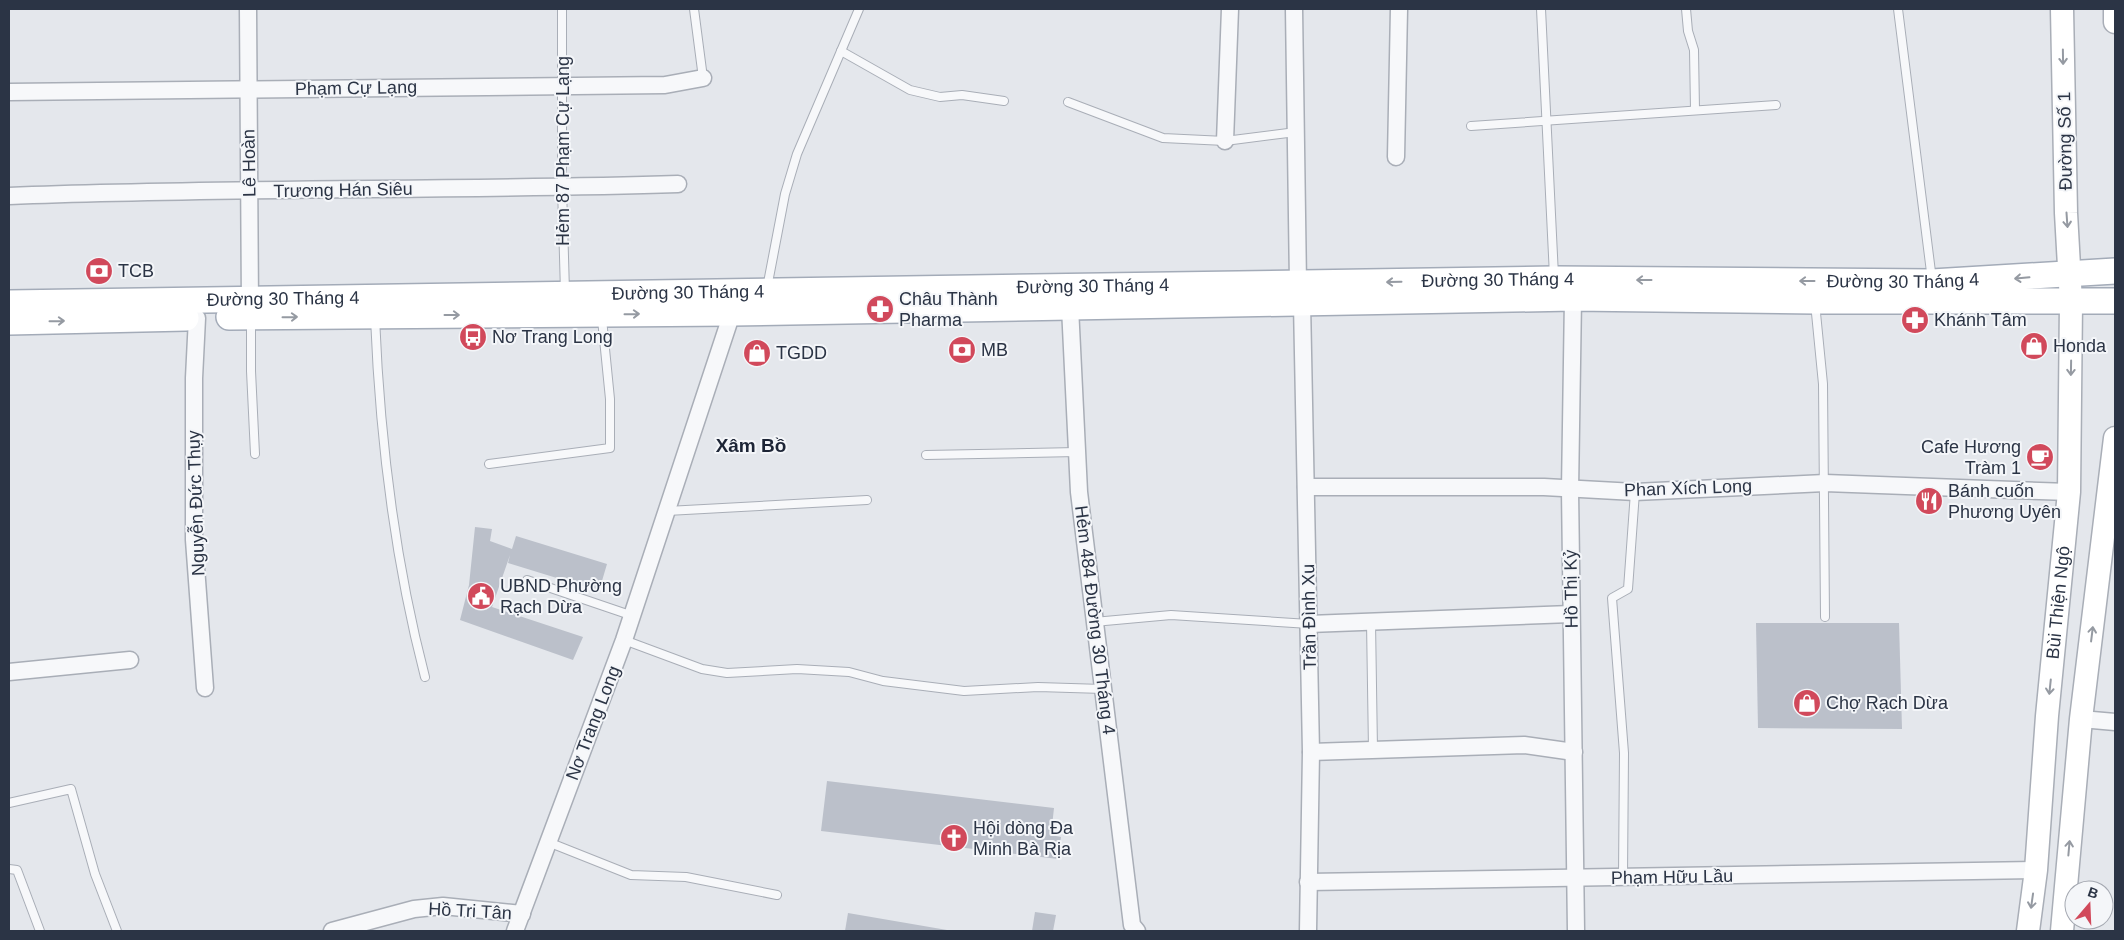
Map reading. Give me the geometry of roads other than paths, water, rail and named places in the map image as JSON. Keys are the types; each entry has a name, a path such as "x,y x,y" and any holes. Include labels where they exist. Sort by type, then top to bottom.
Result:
{"main road":[{"name":"Đường Số 1","path":"2062,9 2066,213 2070,274"},
{"path":"2115,9 2115,22"},
{"name":"Đường 30 Tháng 4","path":"768,301 1070,307 1554,279 1932,282 2017,279 2115,271"},
{"name":"Bùi Thiện Ngộ","path":"2028,931 2036,870 2047,716 2069,492 2070,274"},
{"name":"Đường 30 Tháng 4","path":"9,322 197,318 250,308 565,294 730,302"},
{"name":"Đường 30 Tháng 4","path":"9,303 250,308 375,316 602,314 730,302 768,301 1300,294 1815,302 2115,301"},
{"name":"Bùi Thiện Ngộ","path":"2062,931 2081,720 2115,438"},
{"path":"2047,716 2081,720"}],"street":[{"name":"Lê Hoàn","path":"248,9 247,90 251,191 250,308"},
{"path":"1225,142 1230,9"},
{"name":"Trần Đình Xu","path":"1294,9 1311,752 1308,931"},
{"path":"1396,157 1399,9"},
{"name":"Phạm Cự Lạng","path":"9,92 664,85 703,78"},
{"name":"Trương Hán Siêu","path":"9,196 678,184"},
{"name":"Hồ Thị Kỷ","path":"1573,298 1570,490 1576,931"},
{"name":"Nơ Trang Long","path":"515,931 633,616 730,302"},
{"name":"Hẻm 484 Đường 30 Tháng 4","path":"1070,307 1077,452 1094,622 1132,925 1137,931"},
{"name":"Nguyễn Đức Thụy","path":"197,318 194,378 194,540 205,688"},
{"name":"Phan Xích Long","path":"1306,487 1544,487 1570,490 1634,492 1825,483 2069,492"},
{"path":"1309,624 1571,614"},
{"path":"9,672 130,660"},
{"path":"2081,720 2115,722"},
{"path":"1311,752 1524,745 1574,752"},
{"name":"Phạm Hữu Lầu","path":"1308,882 2036,870"},
{"name":"Hồ Tri Tân","path":"332,931 414,909 443,906 522,914"}],"lane":[{"name":"Hẻm 87 Phạm Cự Lạng","path":"562,9 562,187 565,294"},
{"path":"694,9 703,78"},
{"path":"768,301 785,194 797,154 859,9"},
{"path":"1541,9 1554,279"},
{"path":"1686,9 1688,31 1694,50 1695,110"},
{"path":"1898,9 1932,282"},
{"path":"842,51 910,90 940,97 962,95 1004,101"},
{"path":"1068,102 1163,138 1225,142 1296,132"},
{"path":"1471,126 1776,105"},
{"path":"1815,302 1823,384 1825,617"},
{"path":"250,308 250,371 255,454"},
{"path":"489,464 610,448 610,399 602,314"},
{"path":"375,316 379,409 391,510 417,645 425,676"},
{"path":"926,454 1077,452"},
{"path":"1623,878 1624,753 1612,598 1628,589 1634,492"},
{"path":"667,511 867,500"},
{"path":"527,580 633,616"},
{"path":"1094,622 1171,615 1309,624"},
{"path":"1371,622 1373,750"},
{"path":"624,640 702,669 727,673 797,669 849,672 883,681 964,691 1038,687 1103,689"},
{"path":"9,803 70,789 95,874 117,931"},
{"path":"548,842 631,876 686,877 777,895"},
{"path":"9,869 16,870 40,931"}],"place":[{"name":"TCB","path":"99,271"},
{"name":"Châu Thành Pharma","path":"880,309"},
{"name":"Khánh Tâm","path":"1915,320"},
{"name":"Nơ Trang Long","path":"473,337"},
{"name":"Honda","path":"2034,346"},
{"name":"MB","path":"962,350"},
{"name":"TGDD","path":"757,353"},
{"name":"Cafe Hương Tràm 1","path":"2040,457"},
{"name":"Bánh cuốn Phương Uyên","path":"1929,501"},
{"name":"UBND Phường Rạch Dừa","path":"481,596"},
{"name":"Chợ Rạch Dừa","path":"1807,703"},
{"name":"Hội dòng Đa Minh Bà Rịa","path":"954,838"}],"district":[{"name":"Xâm Bồ","path":"751,445"}]}
